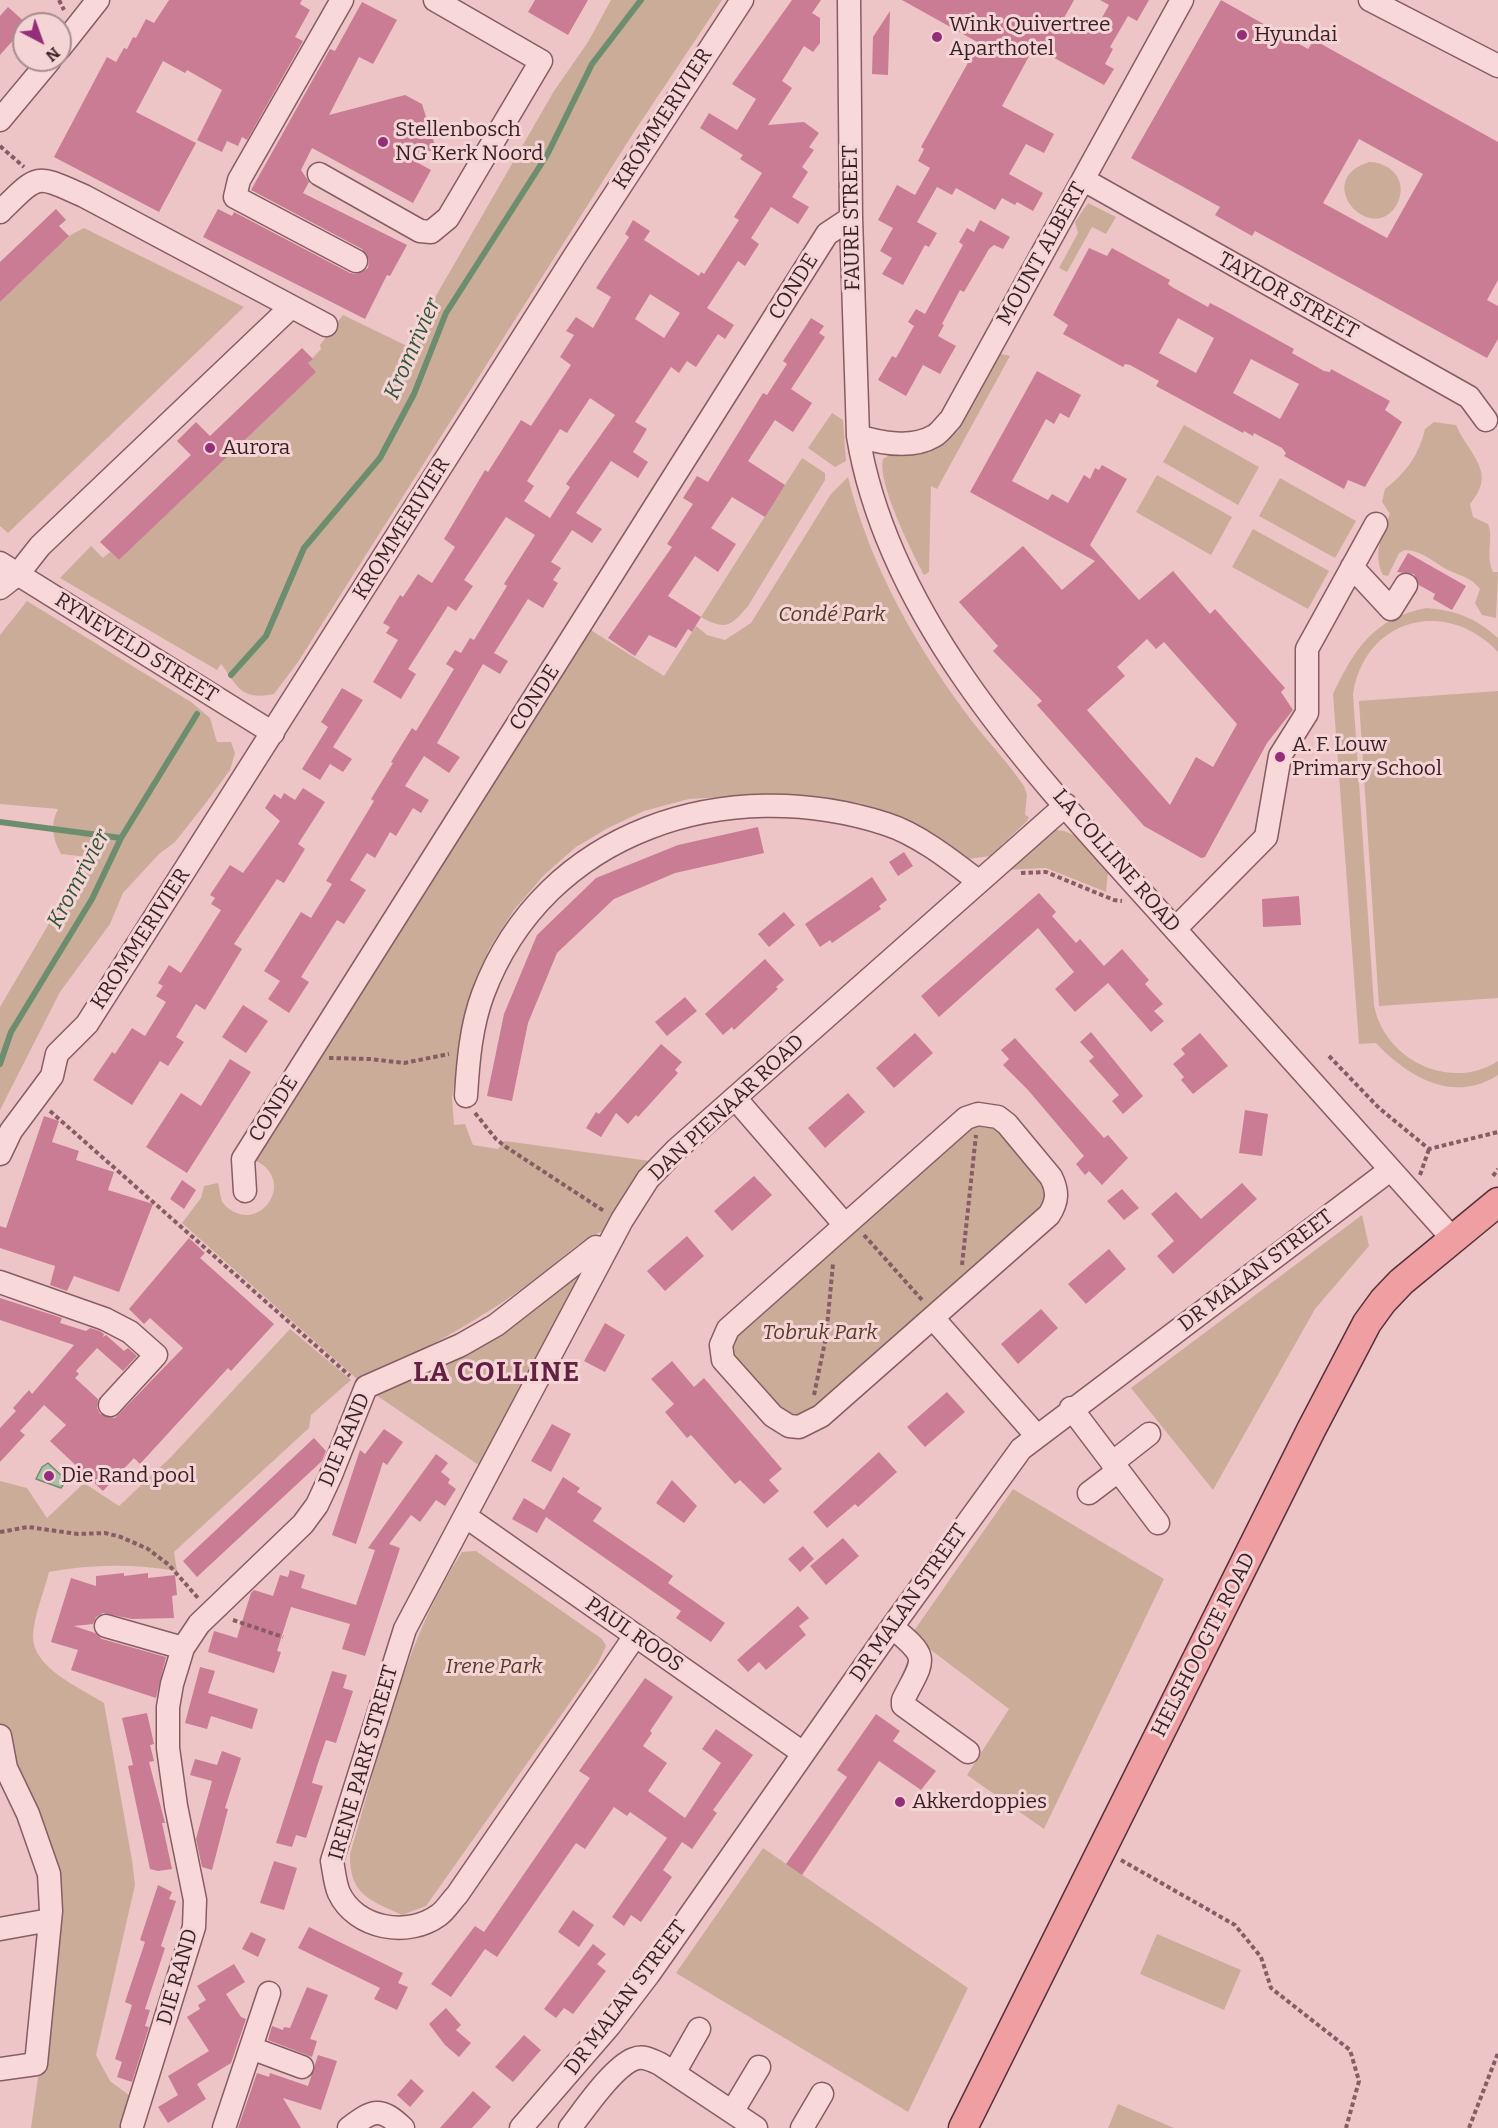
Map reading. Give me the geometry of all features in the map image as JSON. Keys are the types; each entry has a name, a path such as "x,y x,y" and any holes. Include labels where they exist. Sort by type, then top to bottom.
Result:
{"main road":[{"name":"HELSHOOGTE ROAD","path":"963,2128 1367,1323 1401,1282 1452,1238 1496,1189"}],"street":[{"path":"72,33 98,0"},
{"path":"342,0 239,180 235,198 356,261"},
{"path":"319,174 420,231 431,232 448,218 541,61 462,6 435,0"},
{"name":"KROMMERIVIER","path":"35,1099 52,1076 57,1054 87,1024 567,267 742,0"},
{"name":"FAURE STREET","path":"849,0 851,218 858,436"},
{"name":"MOUNT ALBERT","path":"858,436 880,443 914,442 934,436 951,419 1182,0"},
{"path":"1370,0 1498,66"},
{"path":"0,120 40,72"},
{"path":"0,212 38,179 47,180 84,196 326,325"},
{"name":"TAYLOR STREET","path":"1083,180 1469,397 1486,420"},
{"name":"CONDE","path":"245,1191 243,1159 309,1053 593,608 827,234 851,218"},
{"path":"0,588 9,568 40,546 291,307"},
{"name":"LA COLLINE ROAD","path":"858,436 863,465 882,524 924,615 978,698 1065,805 1452,1238"},
{"path":"1175,928 1266,837 1280,756 1307,713 1307,649 1376,524"},
{"path":"1352,567 1391,609 1406,585"},
{"name":"RYNEVELD STREET","path":"9,568 273,733"},
{"path":"466,1096 470,1049 483,995 499,960 531,909 563,876 604,847 655,825 713,811 774,804 831,810 889,825 947,857 978,881"},
{"name":"DAN PIENAAR ROAD","path":"465,1516 622,1220 648,1179 735,1098 1065,805"},
{"path":"735,1098 845,1226"},
{"path":"0,1154 11,1131 35,1099"},
{"path":"978,1114 998,1117 1007,1124 1051,1177 1057,1196 1049,1215 811,1423 789,1426 773,1416 723,1360 721,1346 728,1329 845,1226 966,1118 978,1114"},
{"name":"DR MALAN STREET","path":"521,2128 572,2071 649,1974 1007,1465 1036,1435 1071,1408 1390,1170"},
{"name":"DIE RAND","path":"132,2126 194,1927 195,1900 173,1794 168,1748 168,1707 183,1648 199,1624 303,1524 317,1505 364,1389 478,1335 525,1304 596,1247 606,1250"},
{"path":"0,1282 105,1319 130,1332 156,1355 110,1405"},
{"path":"933,1318 1036,1435"},
{"path":"1071,1408 1158,1523"},
{"path":"1089,1493 1149,1434"},
{"name":"PAUL ROOS","path":"465,1516 803,1753"},
{"name":"IRENE PARK STREET","path":"465,1516 405,1629 332,1861 339,1892 352,1912 371,1923 394,1928 417,1926 439,1915 457,1895 635,1636"},
{"path":"106,1626 183,1648"},
{"path":"892,1627 913,1644 920,1654 921,1664 903,1700 903,1705 968,1752"},
{"path":"0,1736 3,1770 43,1851 49,1874 50,1920 36,2064 0,2068"},
{"path":"0,1929 50,1920"},
{"path":"224,2128 269,1993"},
{"path":"674,2073 699,2029"},
{"path":"250,2048 302,2067"},
{"path":"570,2128 622,2066 635,2058 652,2060 756,2128"},
{"path":"732,2112 759,2067"},
{"path":"572,2071 597,2094"},
{"path":"802,2128 822,2094"},
{"path":"349,2128 379,2112 389,2114 403,2128"}],"path":[{"path":"0,146 38,179"},
{"path":"1018,873 1046,872 1114,900 1126,901"},
{"path":"309,1053 323,1058 370,1059 404,1063 470,1049"},
{"path":"1329,1056 1378,1108 1429,1149"},
{"path":"466,1096 472,1109 501,1143 606,1213 622,1220"},
{"path":"35,1099 364,1389"},
{"path":"966,1289 961,1276 978,1114"},
{"path":"1429,1149 1498,1132"},
{"path":"1419,1179 1429,1149"},
{"path":"1496,1189 1498,1168"},
{"path":"811,1423 826,1337 834,1254 845,1226 861,1232 925,1303 933,1318"},
{"path":"0,1532 28,1527 78,1534 105,1533 127,1540 148,1549 177,1571 213,1610 225,1618 283,1637"},
{"path":"1101,1851 1153,1875 1235,1925 1261,1957 1271,1988 1350,2050 1359,2081 1346,2128"},
{"path":"1469,2128 1498,2053"}],"green space":[{"path":"611,0 722,0 634,132 298,662 274,694 254,695 241,690 221,664 217,670 60,578 91,546 103,558 110,552 119,560 315,372 308,363 321,349 320,345 343,315 407,346 554,91 588,42"},
{"path":"1369,162 1384,165 1390,169 1401,186 1398,202 1388,215 1375,219 1363,215 1352,207 1346,196 1345,183 1352,171"},
{"path":"1088,203 1116,217 1106,234 1092,227 1067,272 1059,268 1078,233 1075,222"},
{"path":"84,228 244,307 8,533 0,526 0,302 69,236"},
{"path":"1002,354 1010,356 937,489 931,486 929,572 924,575 890,500 885,484 883,459 896,451 908,450 995,357"},
{"path":"832,413 843,420 846,461 835,467 808,448"},
{"path":"1434,422 1456,425 1474,455 1481,473 1478,493 1470,504 1473,517 1488,524 1490,530 1491,565 1493,572 1498,572 1496,618 1482,615 1475,603 1480,589 1473,582 1423,555 1405,550 1399,553 1388,576 1383,575 1380,568 1379,544 1390,514 1382,502 1385,489 1411,463 1425,429"},
{"path":"1184,425 1259,467 1238,505 1163,462"},
{"path":"802,458 825,473 825,480 748,606 728,624 716,624 701,617"},
{"path":"1157,475 1232,517 1211,555 1136,512"},
{"name":"Condé Park","path":"848,477 869,543 899,607 954,697 1024,786 1027,795 1025,815 1029,817 1027,821 990,856 968,859 916,823 860,803 779,794 689,799 644,811 608,828 576,847 544,875 514,910 489,949 465,1022 452,1097 454,1125 465,1124 473,1145 498,1149 505,1141 650,1161 608,1231 593,1235 576,1246 525,1287 479,1317 408,1357 358,1380 182,1223 201,1198 204,1186 218,1183 222,1202 235,1212 248,1215 260,1211 268,1203 273,1192 273,1180 266,1168 252,1159 589,629 664,676 696,626 707,635 725,640 751,623 831,494"},
{"path":"1280,478 1356,521 1335,558 1259,516"},
{"path":"1253,529 1329,571 1308,609 1232,567"},
{"path":"27,601 191,702 210,718 217,742 231,742 235,753 230,770 175,842 159,854 123,893 110,924 60,992 0,1110 0,1007 88,857 61,854 53,831 58,809 0,804 0,635"},
{"path":"1426,608 1456,613 1482,625 1498,638 1498,652 1477,635 1455,625 1432,621 1410,624 1390,633 1373,648 1361,668 1353,694 1374,1005 1380,1024 1391,1041 1405,1055 1422,1065 1441,1071 1460,1073 1480,1070 1498,1061 1498,1075 1481,1083 1464,1087 1448,1087 1432,1083 1402,1066 1376,1043 1359,1044 1333,694 1349,663 1368,638 1392,620"},
{"path":"1498,691 1498,998 1379,1006 1359,701"},
{"path":"1065,831 1079,839 1108,871 1106,892 1046,868 1003,870 1050,832"},
{"name":"Tobruk Park","path":"986,1122 999,1128 1046,1183 1045,1202 1038,1211 812,1413 795,1419 783,1415 735,1361 732,1349 734,1336 970,1125"},
{"path":"1362,1215 1369,1246 1315,1309 1213,1490 1131,1388"},
{"path":"588,1264 483,1468 373,1393"},
{"path":"290,1329 351,1380 311,1415 309,1428 174,1552 177,1571 113,1566 81,1567 49,1572 35,1620 33,1636 35,1647 40,1658 60,1676 104,1703 132,1860 135,1885 96,2055 110,2081 134,2099 125,2128 31,2128 48,2006 57,1882 0,1729 0,1481 27,1488 47,1518 84,1483 119,1506 170,1458"},
{"path":"1013,1489 1164,1579 1044,1829 967,1775 1009,1709 911,1635"},
{"name":"Irene Park","path":"476,1551 602,1639 606,1646 598,1663 426,1906 402,1915 371,1900 358,1887 353,1879 350,1854 396,1698 424,1623 462,1552"},
{"path":"763,1848 968,1988 908,2112 676,1973"},
{"path":"1157,1934 1241,1970 1224,2010 1140,1974"},
{"path":"1118,2104 1174,2128 1108,2128"}],"shaded area":[{"name":"Die Rand pool","path":"48,1463 66,1480 61,1488 36,1479 42,1467"}],"building":[{"path":"169,0 302,0 300,4 310,10 295,37 303,41 247,140 242,137 238,146 227,141 222,152 197,140 222,90 187,70 185,73 163,61 136,112 196,143 159,212 54,157 107,57 116,62 133,37 136,38 146,19 154,23"},
{"path":"535,0 588,0 568,35 528,12"},
{"path":"792,0 821,0 812,13 820,18 820,43 813,52 804,46 782,81 792,88 768,125 804,122 819,133 809,147 814,150 802,167 808,172 792,197 809,207 798,224 771,207 751,238 759,244 745,266 738,261 707,308 734,325 725,339 718,334 696,367 687,361 679,373 671,367 635,422 647,429 633,452 648,462 638,478 611,461 576,513 602,529 592,543 572,530 551,562 561,568 553,580 558,583 543,608 528,599 494,653 508,661 500,674 483,664 437,743 460,757 449,773 424,756 405,786 429,800 421,813 413,808 396,836 390,832 375,858 367,853 350,880 366,890 344,924 337,920 301,977 309,982 289,1013 268,999 280,981 264,971 301,912 311,918 332,884 326,881 374,801 371,799 393,763 391,762 412,728 416,731 454,669 446,664 455,650 461,653 470,638 474,640 507,586 504,584 535,535 506,517 464,580 473,586 456,611 448,606 408,669 416,674 401,699 373,682 398,640 386,633 390,627 383,623 400,595 403,597 418,574 432,583 455,547 444,539 485,470 488,472 521,420 531,426 571,365 560,357 574,335 566,331 576,317 593,328 611,297 596,288 629,237 625,234 633,220 650,231 644,240 699,276 701,272 704,274 739,220 734,217 762,173 740,159 743,155 700,128 709,113 737,130 756,99 732,84","holes":["650,294 680,313 664,338 635,319","590,398 615,415 566,484 570,487 550,518 524,501 534,486 527,481 560,429 567,433"]},
{"path":"902,0 1074,0 1064,18 1093,34 1109,5 1100,0 1149,0 1137,21 1128,16 1110,47 1113,49 1105,64 1114,69 1104,85 1034,47 1002,106 1054,134 1044,153 1026,144 1009,174 1043,193 1033,211 1017,202 1015,205 1002,198 995,210 956,188 952,195 937,187 917,222 937,233 929,247 925,245 903,285 882,274 892,258 880,251 893,228 878,220 897,185 915,195 930,168 918,161 924,149 921,147 979,43"},
{"path":"1221,0 1308,49 1314,40 1498,142 1498,280 1487,300 1498,306 1498,339 1487,358 1255,231 1252,236 1215,215 1220,207 1131,158","holes":["1359,139 1423,174 1387,238 1323,203"]},
{"path":"362,2 397,20 373,64 359,57 329,115 405,95 422,104 436,149 409,158 431,170 413,203 312,148 301,170 309,182 303,193 407,245 390,276 387,275 365,319 203,237 218,209 232,216 234,212 350,273 357,274 368,268 369,260 362,249 251,190 330,49 335,51"},
{"path":"8,7 14,12 12,42 0,55 0,16"},
{"path":"890,11 888,75 872,74 873,37"},
{"path":"56,209 66,220 59,226 69,236 0,302 0,262"},
{"path":"980,220 1010,237 1003,249 994,245 989,249 964,292 960,290 942,324 944,325 938,336 956,346 940,374 923,365 906,396 878,380 892,356 896,358 914,326 908,322 916,309 925,314 963,245 959,242 967,228 974,232"},
{"path":"1089,248 1107,256 1112,248 1170,280 1168,284 1172,287 1208,307 1210,303 1294,349 1292,353 1324,371 1330,372 1331,369 1390,401 1385,410 1402,422 1365,487 1348,480 1344,489 1284,456 1286,453 1282,448 1254,433 1253,436 1244,431 1243,433 1156,386 1159,381 1130,365 1125,364 1123,367 1063,334 1068,325 1053,315","holes":["1178,318 1214,338 1196,373 1159,353","1251,359 1299,384 1280,419 1233,393"]},
{"path":"811,318 824,326 819,333 825,337 791,389 812,403 793,432 775,420 748,461 785,485 765,517 732,497 711,528 736,544 718,572 695,556 668,596 701,617 692,632 688,629 676,648 649,635 635,656 608,638 672,547 667,544 693,504 683,498 697,476 708,482 763,393 767,395 787,364 783,361"},
{"name":"Aurora","path":"302,348 313,359 308,363 316,372 119,560 100,542 191,455 177,441 196,422 210,436"},
{"path":"1037,371 1081,395 1069,418 1060,413 1054,424 1046,419 1012,481 1048,500 1052,494 1068,503 1084,475 1090,479 1095,468 1099,470 1102,465 1127,479 1090,545 1139,600 1173,571 1210,614 1215,609 1285,688 1281,692 1293,710 1267,743 1205,857 1201,858 1144,826 1037,705 1042,701 993,651 998,646 959,602 1023,546 1062,590 1095,561 970,492","holes":["1147,639 1156,649 1164,642 1237,724 1213,767 1196,757 1170,805 1087,710 1125,676 1117,667"]},
{"path":"1408,553 1466,586 1452,610 1433,599 1435,594 1419,585 1414,574 1397,572"},
{"path":"342,688 363,700 333,747 352,759 343,772 330,764 320,780 302,769 328,727 321,722"},
{"path":"303,788 325,802 298,844 305,849 284,883 277,879 234,944 242,949 205,1010 196,1004 176,1037 184,1042 168,1066 160,1061 132,1105 93,1080 112,1052 115,1054 132,1028 145,1036 166,1002 156,996 163,986 158,983 169,965 181,973 221,910 211,904 215,898 210,895 230,865 243,873 280,821 265,808 274,794 281,799 284,793 295,800"},
{"path":"758,827 764,853 675,873 614,899 557,953 528,1023 512,1101 487,1096 504,1014 537,935 596,878 678,845"},
{"path":"904,852 913,866 898,876 889,862"},
{"path":"872,877 887,900 879,906 881,909 832,943 830,940 820,947 805,924"},
{"path":"1039,893 1056,912 1052,916 1076,943 1080,939 1104,966 1122,949 1149,980 1145,984 1163,1004 1154,1011 1164,1021 1151,1032 1108,983 1075,1012 1055,989 1074,972 1038,928 939,1017 921,996"},
{"path":"1299,896 1301,925 1263,927 1262,899"},
{"path":"784,912 795,925 769,947 758,934"},
{"path":"765,959 784,980 776,987 778,989 734,1030 732,1027 723,1035 705,1014"},
{"path":"685,997 697,1011 667,1036 655,1022"},
{"path":"243,1005 268,1021 246,1053 222,1037"},
{"path":"1091,1032 1143,1096 1123,1114 1112,1101 1119,1095 1089,1061 1094,1057 1080,1042"},
{"path":"915,1033 933,1053 894,1088 876,1068"},
{"path":"1200,1033 1228,1066 1193,1094 1181,1080 1184,1077 1173,1064 1185,1054 1181,1049"},
{"path":"1015,1038 1104,1138 1108,1135 1128,1158 1102,1185 1089,1171 1085,1175 1076,1164 1084,1156 1028,1090 1003,1065 1009,1059 1001,1050"},
{"path":"661,1044 682,1062 675,1070 678,1073 638,1117 636,1115 628,1124 616,1113 601,1137 586,1128 596,1112 599,1114"},
{"path":"230,1059 251,1072 187,1173 146,1147 181,1093 201,1106"},
{"path":"848,1093 865,1112 825,1148 808,1128"},
{"path":"1245,1110 1268,1114 1262,1156 1239,1153"},
{"path":"44,1116 59,1121 52,1142 79,1151 76,1160 114,1172 108,1190 153,1204 119,1292 74,1276 67,1291 50,1285 55,1266 0,1248 0,1226 6,1228"},
{"path":"754,1176 772,1195 732,1231 714,1211"},
{"path":"182,1180 196,1190 184,1209 170,1199"},
{"path":"1242,1183 1257,1199 1173,1274 1157,1256 1174,1241 1151,1214 1176,1192 1201,1219"},
{"path":"1122,1189 1139,1208 1124,1220 1107,1201"},
{"path":"687,1236 704,1256 665,1291 647,1271"},
{"path":"189,1238 205,1253 200,1258 274,1324 231,1371 228,1368 140,1464 134,1458 103,1491 50,1441 66,1425 44,1405 20,1431 25,1435 0,1462 0,1428 16,1411 13,1408 29,1390 32,1394 74,1345 0,1320 0,1298 62,1318 60,1323 86,1331 90,1328 100,1331 104,1334 103,1337 106,1335 124,1351 128,1348 137,1356 123,1371 97,1348 76,1371 79,1374 75,1378 98,1399 97,1408 100,1414 115,1418 183,1348 150,1318 144,1324 129,1309"},
{"path":"1109,1249 1126,1269 1086,1304 1068,1284"},
{"path":"1041,1309 1058,1328 1018,1364 1001,1344"},
{"path":"605,1323 625,1335 605,1372 584,1361"},
{"path":"672,1361 694,1387 704,1378 782,1469 769,1480 779,1491 764,1504 740,1480 735,1484 691,1435 687,1438 665,1412 674,1404 651,1379"},
{"path":"947,1392 965,1412 925,1447 907,1427"},
{"path":"552,1424 571,1434 551,1472 531,1461"},
{"path":"384,1429 403,1442 387,1465 383,1462 356,1544 332,1535 360,1450 365,1454"},
{"path":"314,1438 326,1451 322,1461 197,1577 183,1561"},
{"path":"879,1452 897,1472 858,1507 855,1504 827,1528 813,1512"},
{"path":"436,1454 448,1463 441,1472 450,1479 448,1483 456,1489 445,1506 436,1500 420,1522 411,1515 389,1544 400,1548 365,1656 342,1649 350,1624 291,1607 277,1651 281,1652 274,1673 208,1652 214,1631 237,1638 251,1593 254,1590 273,1596 280,1575 288,1577 290,1570 305,1575 301,1588 356,1605 375,1550 368,1548"},
{"path":"563,1477 580,1488 577,1492 602,1508 593,1521 673,1576 668,1583 725,1623 711,1642 676,1618 681,1611 546,1517 537,1533 512,1519 524,1498 544,1510"},
{"path":"672,1480 697,1506 684,1523 656,1503"},
{"path":"843,1538 859,1556 826,1585 810,1566"},
{"path":"803,1546 814,1559 800,1572 788,1559"},
{"path":"124,1573 124,1576 148,1573 148,1578 175,1575 177,1595 172,1596 174,1618 132,1619 103,1613 96,1617 93,1624 74,1626 95,1633 102,1639 166,1657 156,1698 71,1670 78,1650 51,1642 71,1578 96,1586 96,1576"},
{"path":"798,1606 809,1618 799,1626 806,1635 766,1670 759,1662 748,1672 737,1660"},
{"path":"200,1667 215,1671 208,1693 258,1709 252,1729 211,1716 207,1729 185,1723"},
{"path":"332,1671 347,1675 343,1688 353,1691 336,1743 326,1740 317,1766 312,1783 323,1786 306,1838 296,1835 292,1847 276,1843"},
{"path":"645,1678 673,1697 650,1731 652,1733 643,1746 667,1763 648,1791 685,1818 721,1763 702,1749 716,1729 753,1755 713,1810 717,1813 692,1849 682,1842 663,1870 672,1877 641,1922 631,1915 624,1926 612,1917 667,1838 630,1812 627,1816 614,1807 585,1849 576,1843 497,1957 485,1949 451,1997 431,1984 475,1926 484,1932 590,1778 579,1771"},
{"path":"147,1713 154,1744 150,1745 154,1761 149,1762 165,1823 162,1823 172,1869 158,1871 150,1869 128,1766 133,1765 122,1718"},
{"path":"876,1714 900,1731 893,1741 936,1771 921,1790 879,1761 802,1875 786,1864 847,1777 837,1770"},
{"path":"222,1751 241,1758 225,1808 228,1809 212,1870 202,1867 196,1839 212,1781 190,1775 195,1759 217,1765"},
{"path":"274,1861 297,1868 284,1910 260,1903"},
{"path":"158,1885 172,1892 169,1899 176,1901 161,1946 165,1948 145,2009 150,2010 145,2026 149,2027 132,2082 117,2077 122,2062 115,2059 132,2005 125,2002 145,1942 140,1940"},
{"path":"573,1910 594,1925 579,1947 558,1932"},
{"path":"309,1927 403,1973 398,1983 408,1987 397,2010 374,1999 380,1988 298,1948"},
{"path":"251,1932 266,1939 258,1957 242,1949"},
{"path":"593,1944 606,1954 597,1964 606,1971 573,2014 564,2008 556,2018 544,2009"},
{"path":"234,1964 245,1982 226,1994 241,2017 246,2019 231,2063 197,2084 206,2099 168,2123 158,2107 178,2095 168,2076 209,2051 187,2017 200,2009 198,2005 206,2000 197,1986"},
{"path":"307,1987 328,1995 310,2039 317,2041 312,2057 268,2040 272,2026 283,2030 284,2027 290,2028"},
{"path":"446,2008 461,2025 456,2030 471,2043 459,2057 445,2045 429,2024"},
{"path":"524,2035 541,2050 513,2082 495,2067"},
{"path":"318,2055 337,2061 321,2110 283,2098 301,2128 238,2128 257,2073 269,2077 270,2073 308,2086"},
{"path":"411,2079 424,2091 410,2107 397,2095"},
{"path":"473,2091 491,2107 472,2128 440,2128"}],"waterway":[{"name":"Kromrivier","path":"231,675 266,636 304,548 380,458 414,394 446,313 547,155 592,64 641,0"},
{"name":"Kromrivier","path":"0,1064 11,1032 92,899 121,838 197,714"},
{"path":"0,822 121,838"}],"place":[{"name":"Hyundai","path":"1242,35"},
{"name":"Wink Quivertree Aparthotel","path":"937,37"},
{"name":"Stellenbosch NG Kerk Noord","path":"383,142"},
{"name":"Aurora","path":"210,448"},
{"name":"A. F. Louw Primary School","path":"1280,757"},
{"name":"Die Rand pool","path":"49,1476"},
{"name":"Akkerdoppies","path":"900,1802"}],"district":[{"name":"LA COLLINE","path":"497,1373"}]}
